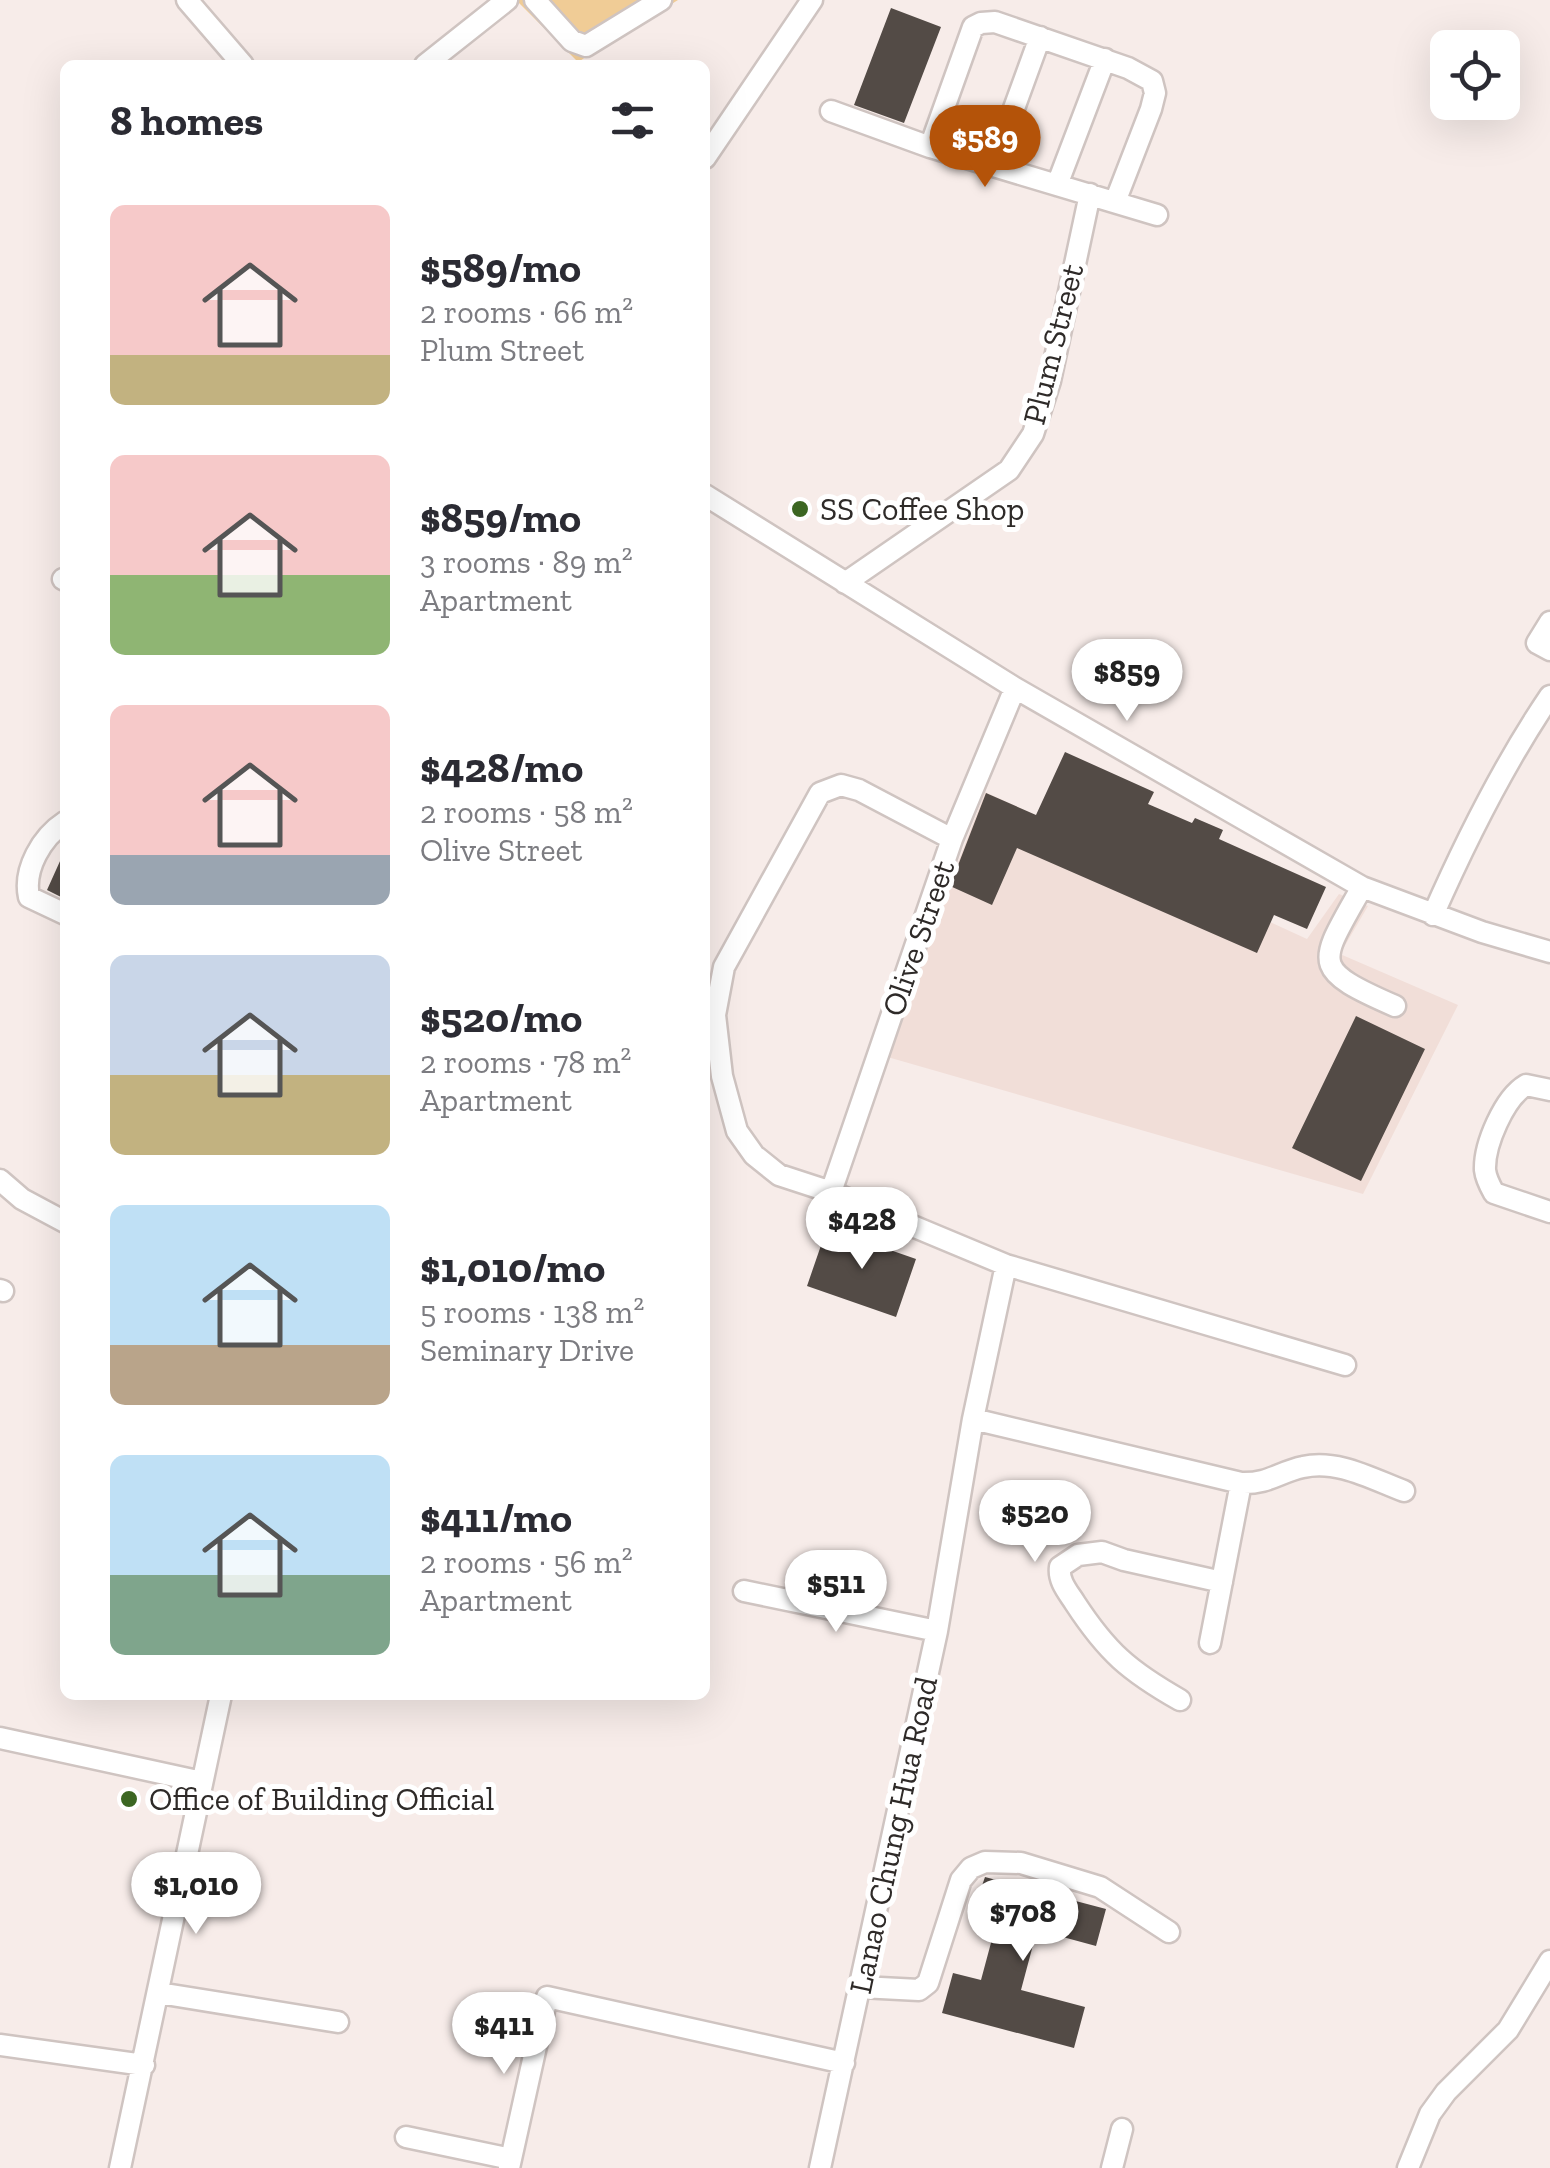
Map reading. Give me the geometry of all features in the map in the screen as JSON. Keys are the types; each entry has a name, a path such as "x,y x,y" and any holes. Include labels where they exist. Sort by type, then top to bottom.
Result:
{"street":[{"path":"186,0 239,60"},
{"path":"431,60 507,0"},
{"path":"535,0 572,41 586,46 661,0"},
{"path":"710,151 812,0"},
{"path":"930,147 973,27 996,22 1105,60 1152,81 1155,93 1115,202"},
{"path":"994,166 1040,37"},
{"path":"1057,185 1105,60"},
{"path":"831,112 930,147 1157,215"},
{"name":"Plum Street","path":"844,583 1009,470 1033,434 1050,380 1090,194"},
{"path":"710,498 1015,688 1362,886 1433,915 1550,952"},
{"path":"1550,622 1538,643 1550,650"},
{"name":"Olive Street","path":"831,1192 952,839 1015,688"},
{"path":"1433,915 1463,847 1550,696"},
{"path":"952,839 859,790 840,784 820,793 724,968 716,1015 722,1076 737,1131 754,1155 779,1175 831,1192 1006,1266 1345,1365"},
{"path":"60,826 49,834 35,857 26,885 29,896 60,912"},
{"path":"1362,886 1334,938 1328,960 1330,969 1348,986 1395,1006"},
{"path":"1550,1090 1526,1085 1515,1092 1498,1118 1485,1165 1494,1194 1550,1212"},
{"path":"0,1180 22,1199 60,1219"},
{"name":"Lanao Chung Hua Road","path":"820,2168 937,1631 973,1419 1006,1266"},
{"path":"973,1419 1241,1483 1274,1480 1297,1468 1333,1465 1404,1491"},
{"path":"1210,1643 1241,1483"},
{"path":"1180,1700 1140,1677 1108,1649 1065,1587 1060,1567 1078,1555 1102,1552 1222,1582"},
{"path":"744,1591 937,1631"},
{"path":"120,2168 220,1700"},
{"path":"0,1738 202,1782"},
{"path":"861,1987 920,1990 928,1983 961,1880 971,1868 986,1862 1021,1863 1100,1887 1169,1932"},
{"path":"1408,2168 1430,2114 1446,2092 1508,2030 1550,1960"},
{"path":"159,1993 338,2022"},
{"path":"406,2137 510,2164 547,1997 844,2063"},
{"path":"0,2046 144,2065"},
{"path":"1112,2168 1122,2129"}],"shaded area":[{"path":"516,0 678,0 581,60 576,60"},
{"path":"985,792 1307,939 1339,894 1368,906 1340,954 1458,1005 1363,1194 884,1056"}],"building":[{"path":"891,8 941,27 904,123 854,105"},
{"path":"1065,752 1154,792 1148,804 1192,823 1195,818 1223,830 1219,839 1326,887 1307,929 1274,915 1257,953 1017,848 992,905 950,886 986,793 1036,815"},
{"path":"60,861 60,896 47,890"},
{"path":"1356,1016 1425,1049 1361,1181 1292,1148"},
{"path":"827,1228 916,1259 896,1317 807,1286"},
{"path":"985,1877 1106,1909 1096,1946 1037,1930 1021,1990 1085,2007 1074,2048 942,2013 953,1973 981,1980 999,1913 975,1906"}],"place":[{"name":"SS Coffee Shop","path":"800,509"},
{"name":"Office of Building Official","path":"129,1799"}]}
